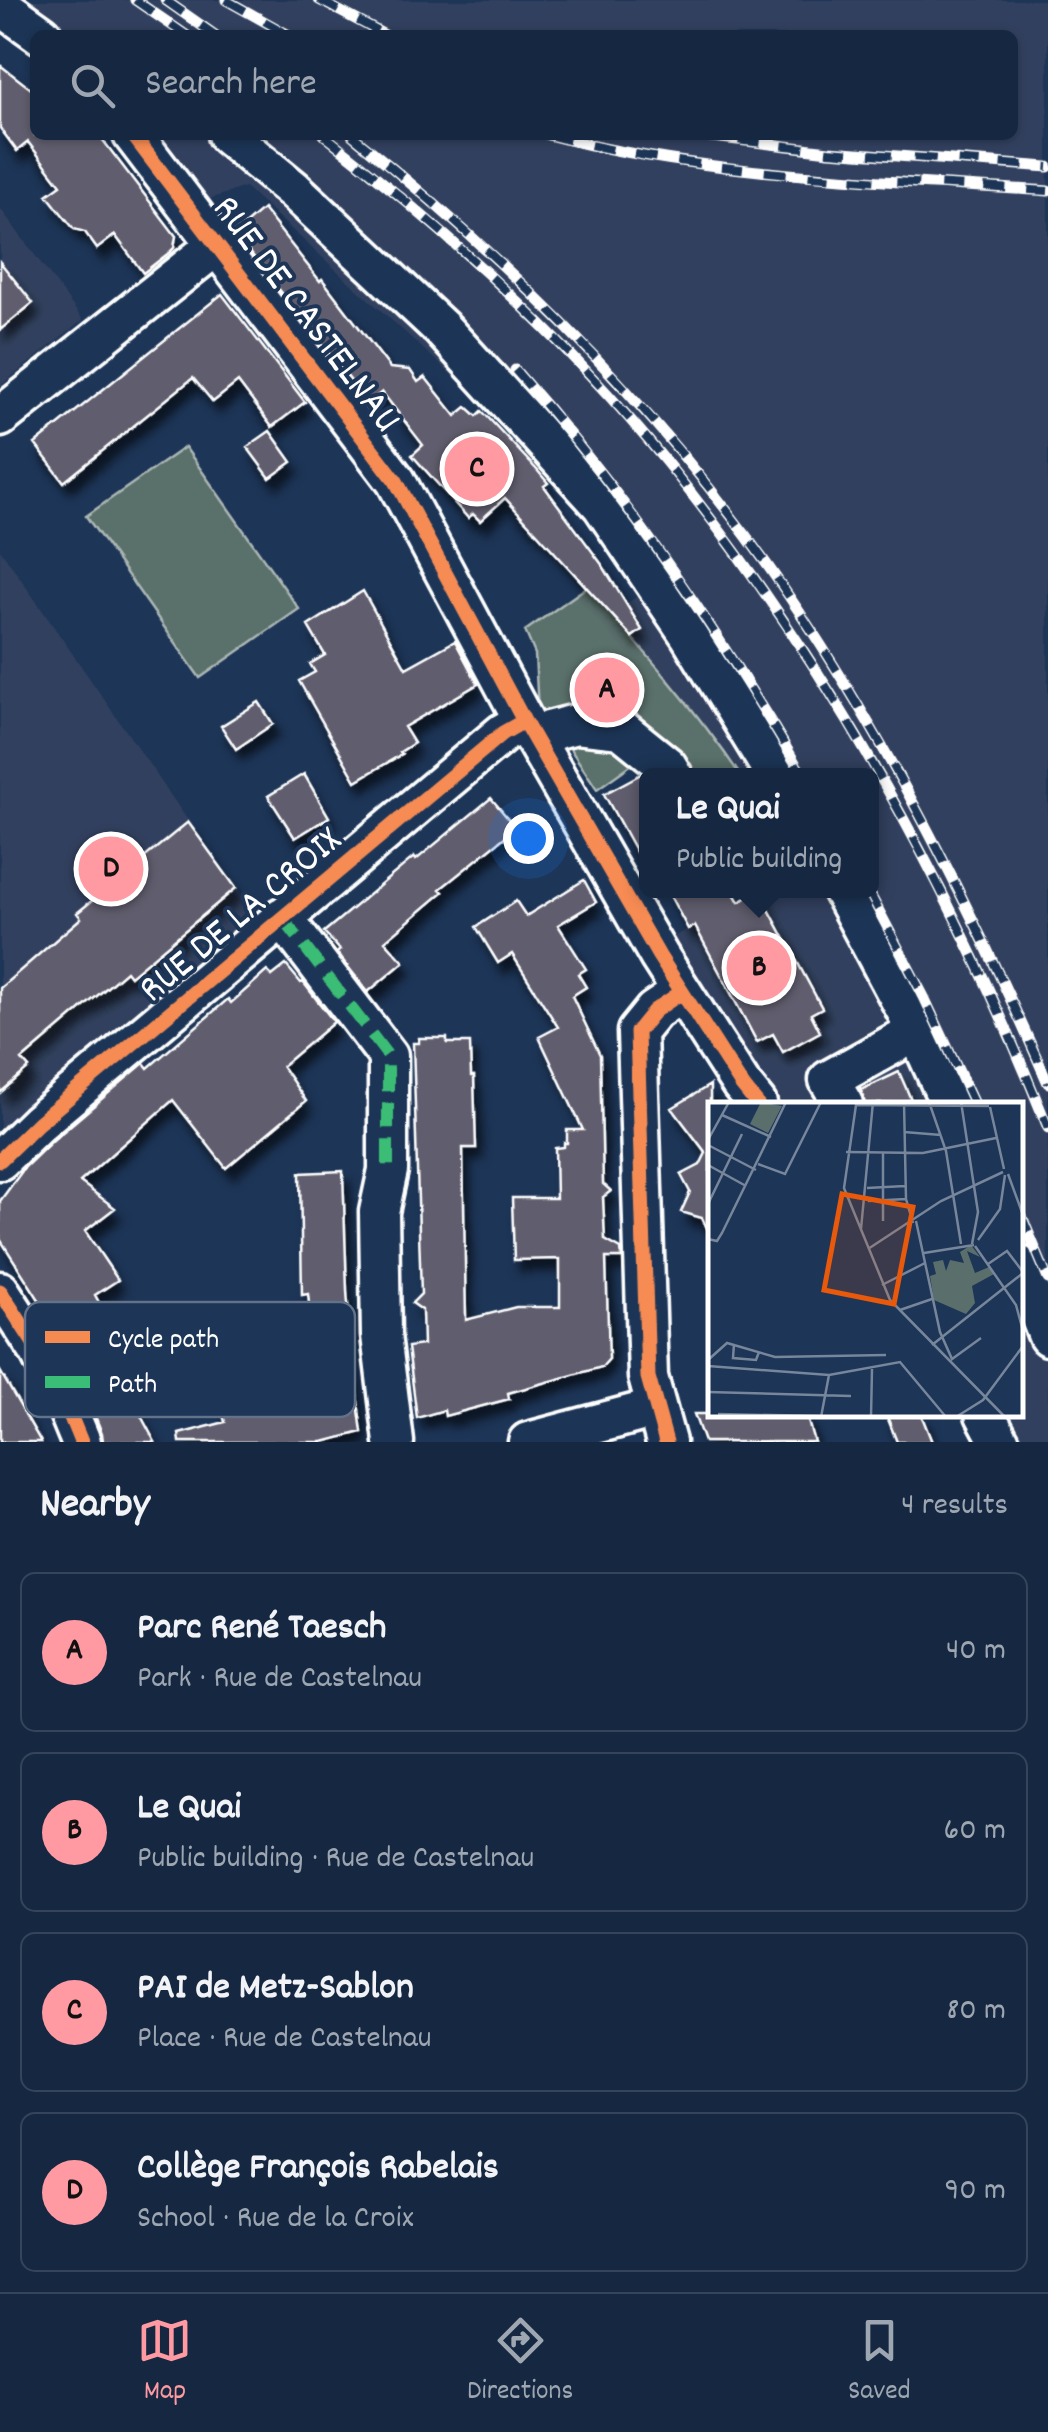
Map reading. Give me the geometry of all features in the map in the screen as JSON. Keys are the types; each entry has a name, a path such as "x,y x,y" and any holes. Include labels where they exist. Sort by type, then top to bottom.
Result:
{"street":[{"path":"0,4 35,30"},
{"name":"RUE DE CASTELNAU","path":"137,140 396,481 529,730 682,992 755,1102"},
{"path":"234,140 294,190 441,328 602,505 690,635 771,768"},
{"path":"0,417 217,245"},
{"name":"RUE DE LA CROIX","path":"0,1160 38,1122 503,733 550,731 576,724 621,729 668,768"},
{"path":"846,898 949,1102"},
{"path":"282,917 388,1056 388,1170 380,1212 381,1336 394,1442"},
{"path":"528,1442 661,1425 648,1377 636,1032 654,1011 682,992"},
{"path":"841,1102 829,1080 916,1031"},
{"path":"1023,1274 1048,1336"},
{"path":"0,1292 25,1330"},
{"path":"70,1417 81,1442"},
{"path":"987,1417 1000,1442"}],"shaded area":[{"path":"32,0 1048,0 1048,1442 1014,1442 1005,1417 1023,1417 1023,1102 780,1102 759,1075 673,937 746,898 879,898 879,768 735,768 659,668 611,614 645,591 519,436 245,187 207,200 161,140 1018,140 1018,30 69,30"},
{"path":"0,208 83,320 0,386"},
{"path":"0,549 256,915 0,1136"}],"green space":[{"path":"185,447 299,609 200,678 86,516"},
{"path":"587,587 686,702 735,768 645,768 635,762 597,789 565,741 538,712 535,654 525,631"}],"building":[{"path":"0,65 30,88 30,140 103,140 176,236 174,248 143,273 115,235 97,249 85,232 74,229 47,195 61,185 28,142 17,151 0,128"},
{"path":"263,209 390,368 410,370 418,382 425,377 456,416 467,407 477,416 482,411 537,470 642,630 632,637 505,498 480,521 473,514 468,518 412,455 423,445 382,392 368,403 235,233"},
{"path":"0,262 33,303 0,330"},
{"path":"222,294 305,402 272,427 238,382 213,402 193,378 64,482 35,444"},
{"path":"270,431 292,462 270,478 247,447"},
{"path":"363,591 406,668 455,641 478,684 404,727 414,743 356,781 299,681 315,672 310,664 325,655 308,626"},
{"path":"259,702 273,724 236,749 221,726"},
{"path":"304,774 329,817 295,838 268,796"},
{"path":"639,775 639,857 604,794"},
{"path":"491,798 516,828 440,889 443,892 385,941 404,962 368,992 324,932"},
{"path":"188,822 236,888 130,976 126,971 22,1060 29,1068 0,1093 0,988 81,918 77,913"},
{"path":"584,880 596,902 558,925 586,969 578,974 586,987 572,996 600,1055 603,1184 611,1191 603,1197 605,1240 621,1249 622,1258 606,1258 609,1359 602,1367 508,1393 509,1399 445,1416 444,1410 417,1418 408,1347 423,1345 422,1310 412,1303 421,1294 413,1043 419,1043 419,1038 447,1038 447,1043 470,1043 476,1148 463,1148 466,1320 516,1307 560,1307 560,1259 514,1260 512,1198 556,1198 555,1148 567,1143 567,1130 583,1130 539,1037 558,1027 512,954 498,963 476,927 516,901 526,916"},
{"path":"671,898 737,898 739,902 763,898 822,1008 811,1014 820,1032 783,1052 773,1034 757,1042 695,926 688,929"},
{"path":"286,965 334,1022 282,1066 306,1101 226,1168 173,1100 80,1182 115,1208 85,1231 118,1280 95,1295 99,1302 40,1302 0,1239 0,1201 25,1167 53,1140 144,1063 148,1068 267,971 272,976"},
{"path":"899,1072 912,1102 864,1102 861,1090"},
{"path":"710,1085 708,1230 702,1218 681,1212 690,1192 681,1175 700,1165 706,1153 672,1108"},
{"path":"343,1171 348,1302 309,1302 308,1294 302,1295 300,1173"},
{"path":"0,1371 41,1442 0,1442"},
{"path":"355,1380 362,1432 323,1442 180,1442 179,1434 225,1422 224,1417 355,1417"},
{"path":"694,1414 807,1417 814,1442 704,1442"},
{"path":"95,1417 142,1417 155,1442 103,1442"},
{"path":"887,1417 922,1417 932,1442 897,1442"}],"railway":[{"path":"135,0 179,30"},
{"path":"165,0 208,30"},
{"path":"226,0 280,30"},
{"path":"319,0 376,30"},
{"path":"330,140 461,249 589,373 629,418 726,539 781,617 874,768"},
{"path":"358,140 529,290 638,403 738,525 823,648 894,768 990,955 1048,1083"},
{"path":"570,140 734,168 1048,191"},
{"path":"737,140 1048,167"},
{"path":"515,370 633,515 738,669 798,768"},
{"path":"879,776 971,952 1048,1128"},
{"path":"872,898 973,1102"},
{"path":"1023,1219 1048,1279"}],"marked path":[{"path":"282,917 388,1056 388,1170"}],"cycle path":[{"path":"137,140 396,481 524,721 659,956 755,1102"},
{"path":"0,1160 38,1123 503,733 524,721"},
{"path":"666,1442 648,1377 637,1032 654,1011 682,992"},
{"path":"0,1291 25,1329"},
{"path":"71,1417 81,1442"}],"place":[{"name":"PAI de Metz-Sablon","path":"477,469"},
{"name":"Parc René Taesch","path":"607,690"},
{"name":"Collège François Rabelais","path":"111,869"},
{"name":"Le Quai","path":"759,968"}]}
